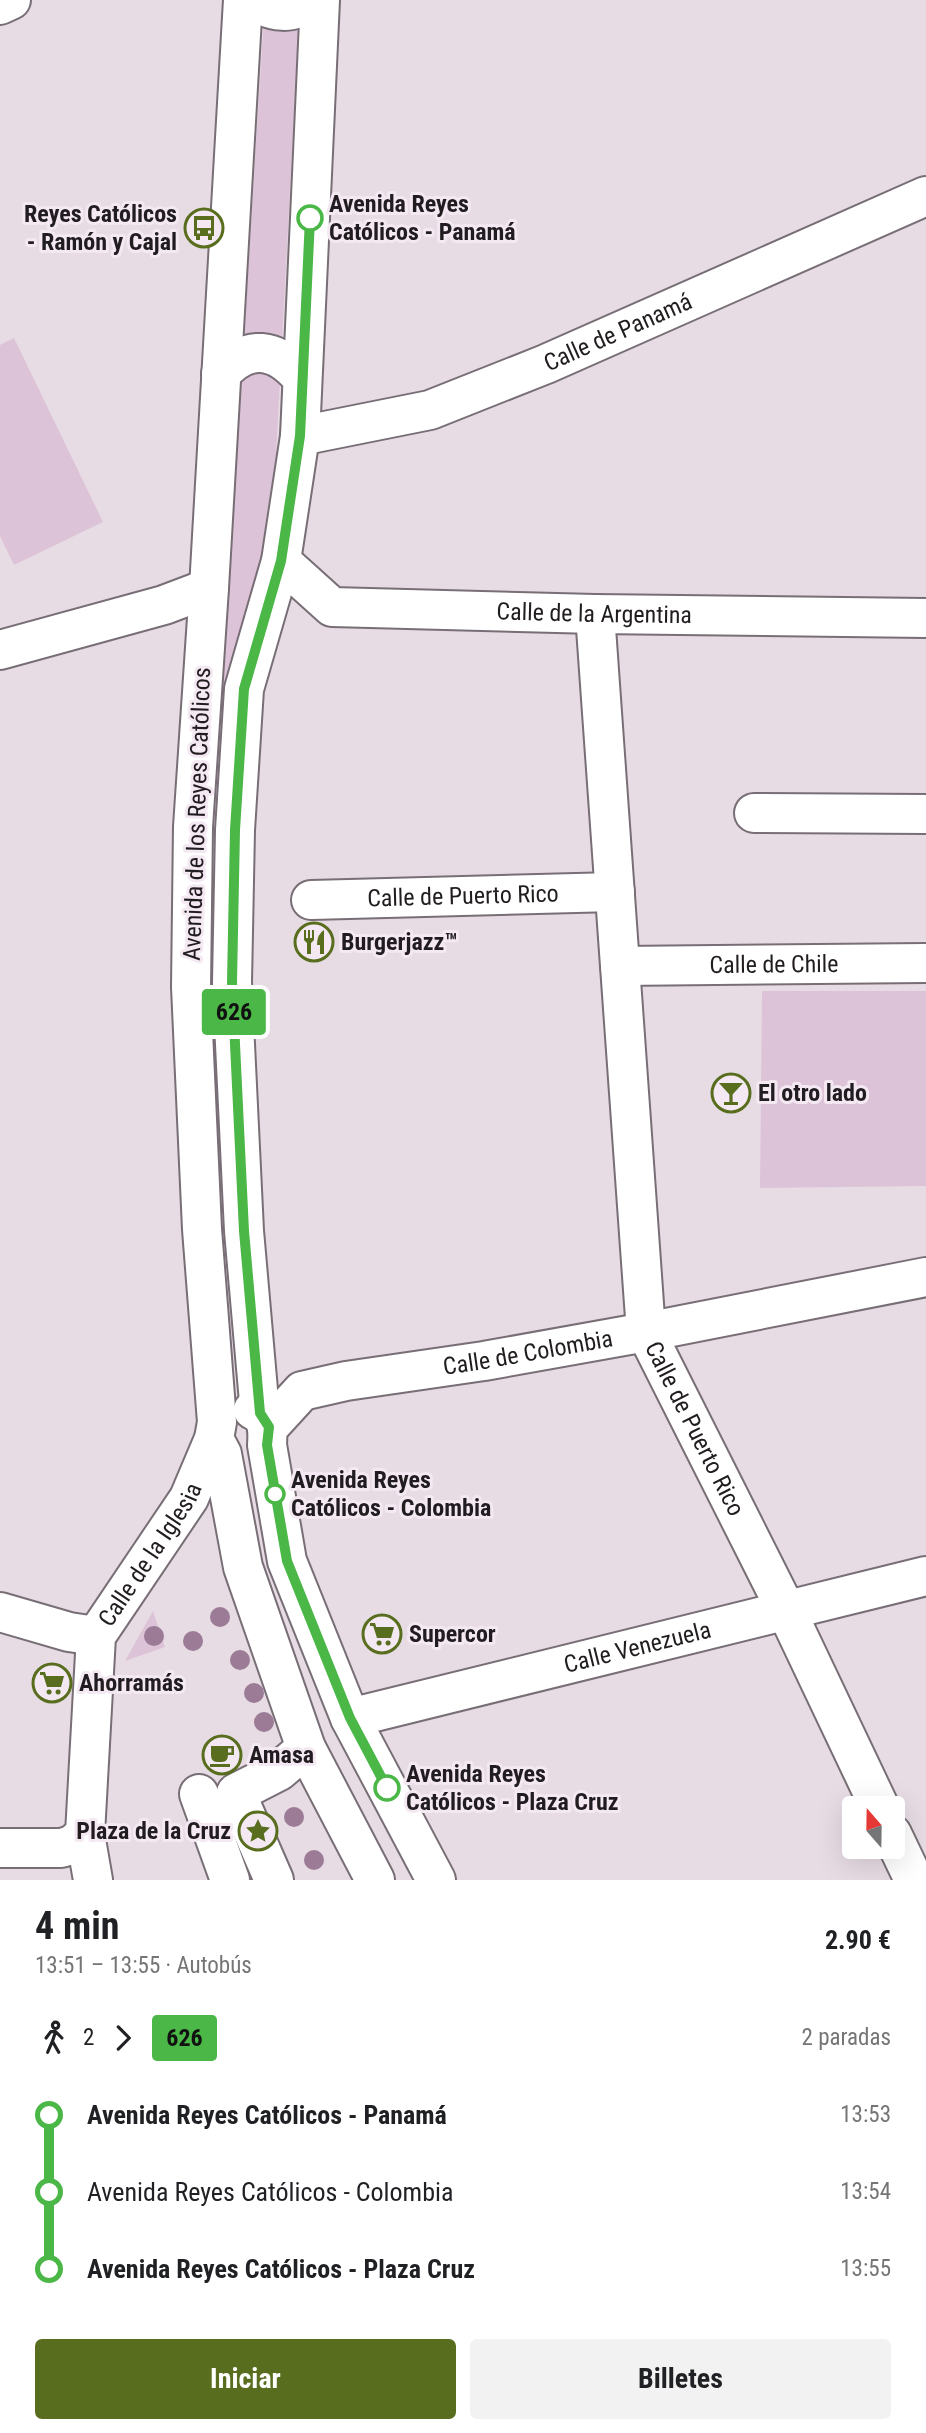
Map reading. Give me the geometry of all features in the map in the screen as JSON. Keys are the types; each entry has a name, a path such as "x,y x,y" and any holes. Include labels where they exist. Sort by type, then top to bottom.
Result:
{"street":[{"path":"0,5 11,0"},
{"name":"Avenida de los Reyes Católicos","path":"243,0 193,827 191,986 202,1229 218,1438 243,1567 306,1748 375,1880"},
{"path":"252,0 265,9 280,12 296,10 312,0"},
{"name":"Avenida de los Reyes Católicos","path":"320,0 300,436 281,561 244,689 235,830 233,996 244,1231 265,1428 287,1561 333,1732 410,1880"},
{"name":"Calle de Panamá","path":"300,436 430,410 545,364 926,196"},
{"path":"221,374 240,358 256,352 274,355 288,362 302,377"},
{"name":"Calle de la Argentina","path":"281,561 332,607 595,614 926,618"},
{"path":"0,650 164,605 209,588"},
{"name":"Calle de Puerto Rico","path":"595,614 646,1332 786,1610 874,1796"},
{"path":"754,813 926,814"},
{"name":"Calle de Puerto Rico","path":"311,900 615,892"},
{"name":"Calle de Chile","path":"620,966 926,962"},
{"name":"Calle de Colombia","path":"265,1428 302,1391 346,1381 484,1361 646,1332 926,1277"},
{"path":"218,1438 228,1410 244,1406 265,1428"},
{"name":"Calle de la Iglesia","path":"93,1880 85,1834 96,1636 189,1498 218,1438"},
{"name":"Avenida de los Reyes Católicos","path":"287,1561 350,1718 436,1880"},
{"name":"Calle Venezuela","path":"350,1718 926,1576"},
{"path":"0,1612 69,1632 96,1636"},
{"path":"274,1880 236,1793 279,1771 306,1748"},
{"path":"199,1794 230,1880"},
{"path":"0,1848 61,1847 72,1845 85,1834"},
{"path":"904,1859 914,1880"}],"shaded area":[{"path":"265,0 300,0 276,456 260,560 220,720"},
{"path":"14,338 103,522 14,565 0,536 0,345"},
{"path":"762,991 926,991 926,1186 760,1188"},
{"path":"153,1611 165,1647 125,1661"}],"bus line":[{"name":"626","path":"310,218 300,436 281,561 244,689 235,830 232,982 242,1203 260,1413 269,1427 267,1445 287,1561 350,1718 387,1788"}],"place":[{"name":"Avenida Reyes Católicos - Panamá","path":"310,218"},
{"name":"Reyes Católicos - Ramón y Cajal","path":"204,228"},
{"name":"Burgerjazz™","path":"314,942"},
{"name":"El otro lado","path":"731,1093"},
{"name":"Avenida Reyes Católicos - Colombia","path":"275,1494"},
{"name":"Supercor","path":"382,1634"},
{"name":"Ahorramás","path":"52,1683"},
{"name":"Amasa","path":"222,1755"},
{"name":"Avenida Reyes Católicos - Plaza Cruz","path":"387,1788"},
{"name":"Plaza de la Cruz","path":"258,1831"}]}
